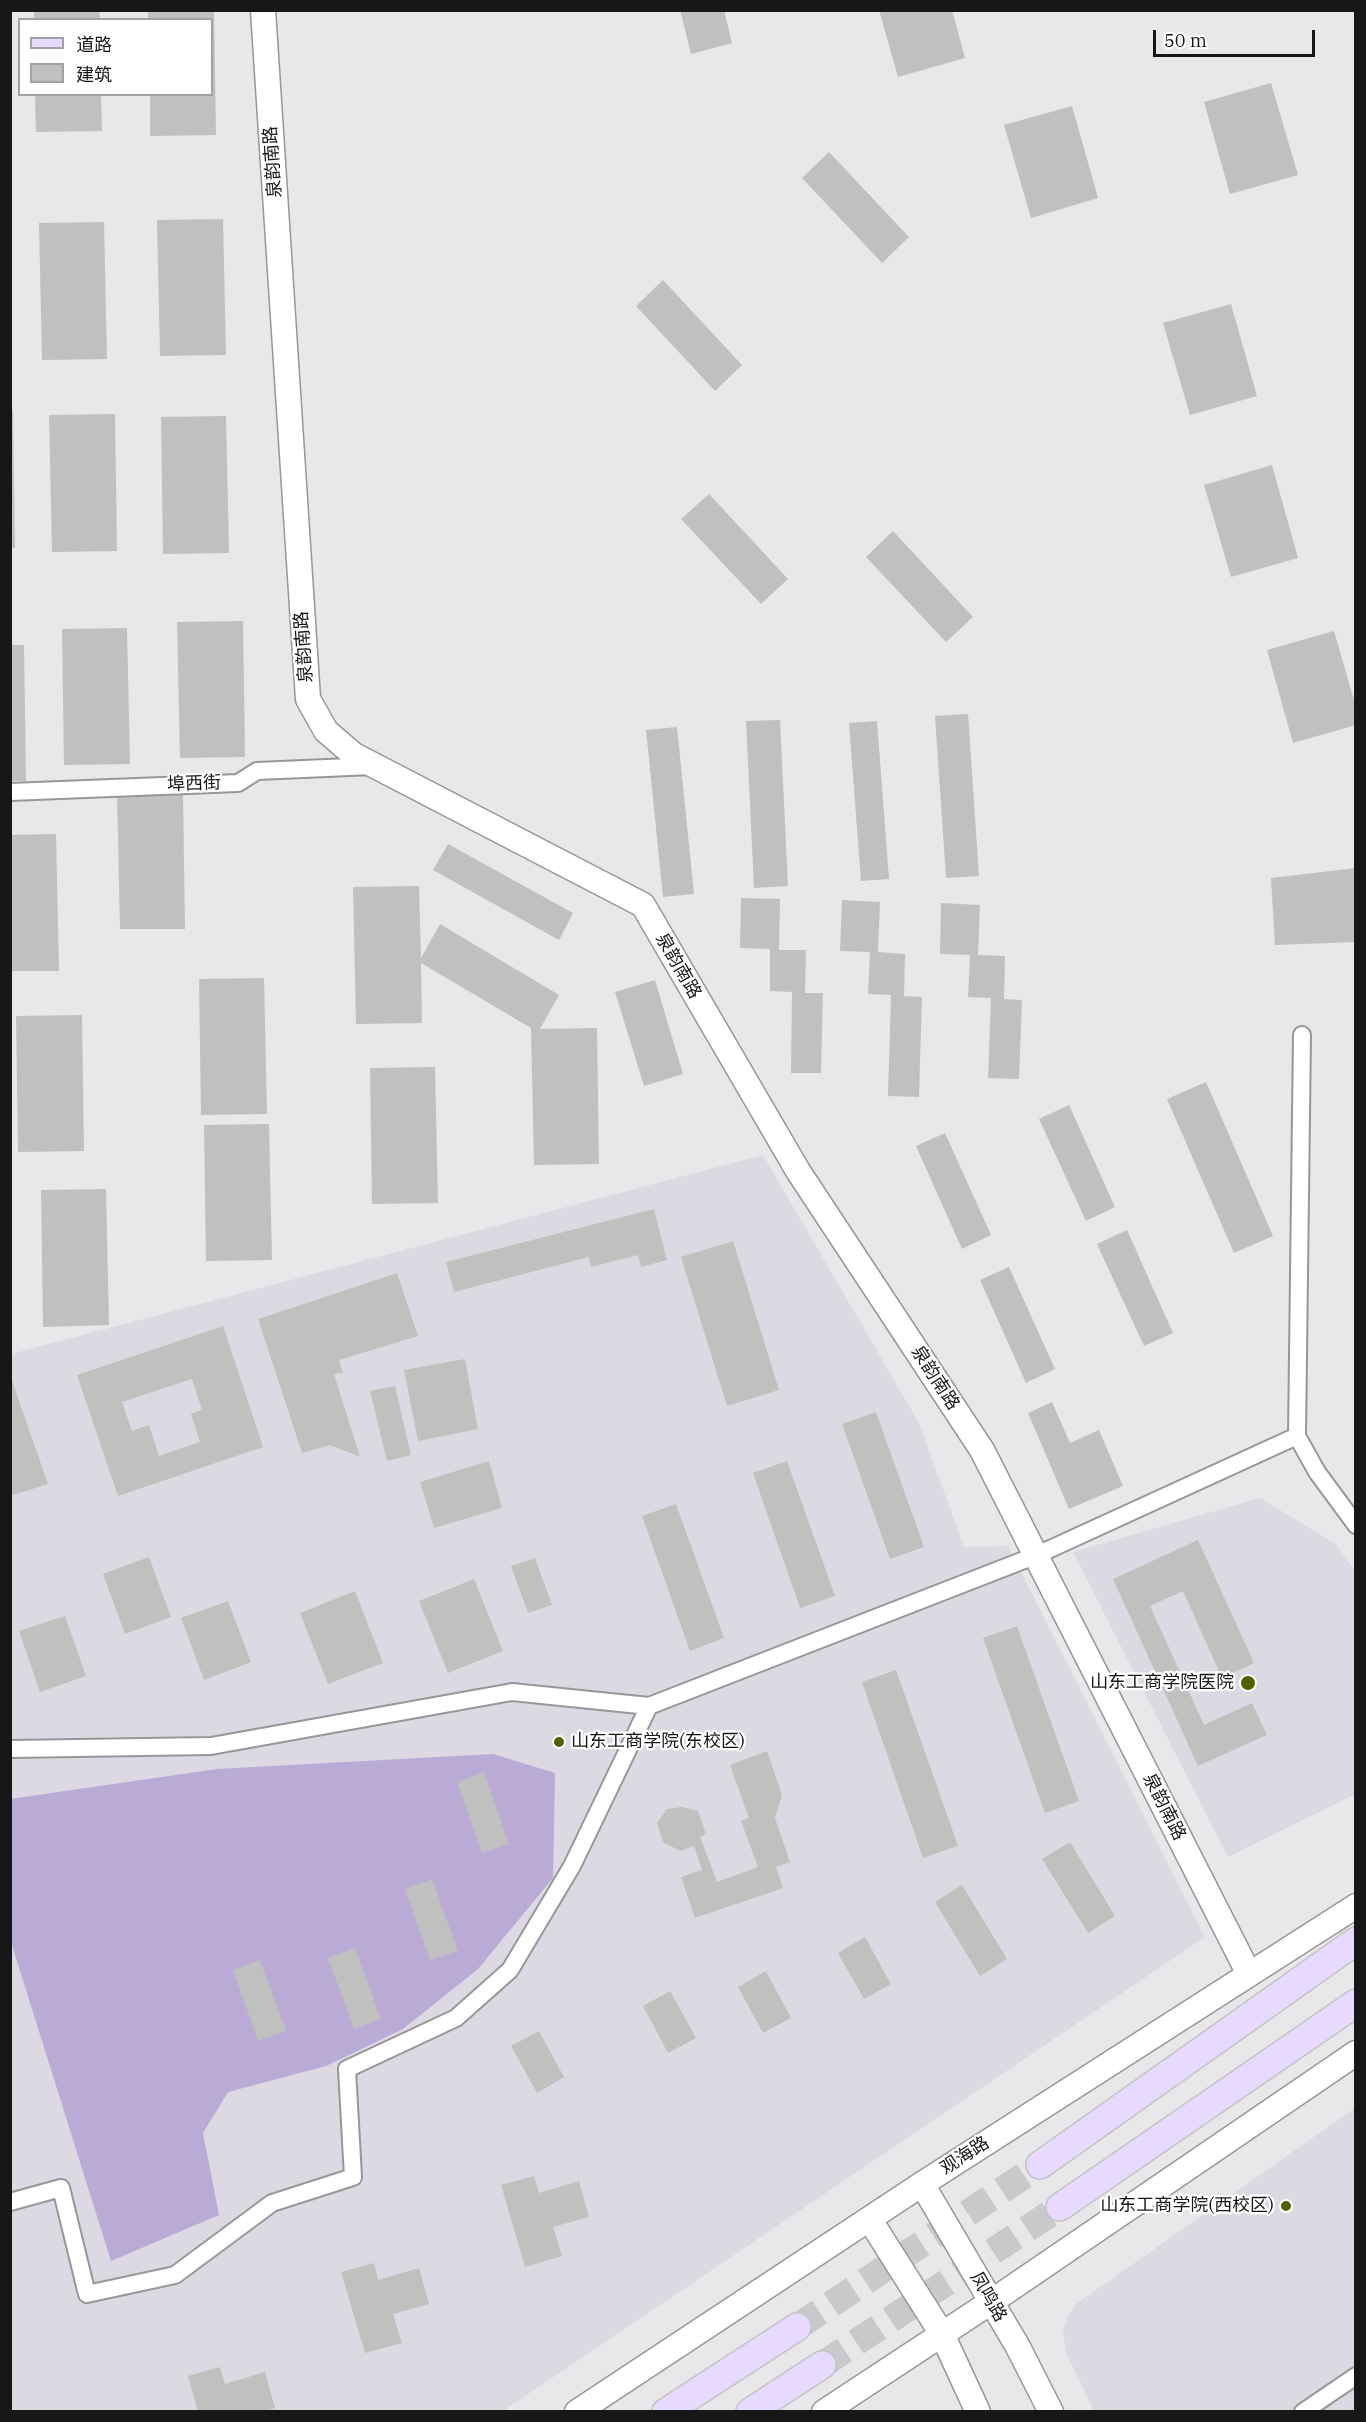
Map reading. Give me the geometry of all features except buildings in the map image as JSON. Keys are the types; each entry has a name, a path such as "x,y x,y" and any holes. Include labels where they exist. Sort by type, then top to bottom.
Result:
{"main road":[{"path":"1040,2165 1356,1941"},
{"path":"1060,2207 1356,2003"},
{"path":"666,2412 797,2327"},
{"path":"750,2412 822,2365"}],"street":[{"name":"泉韵南路","path":"263,10 308,699 327,731 354,755 643,905 798,1170 982,1450 1249,1974"},
{"name":"埠西街","path":"10,792 238,783 256,771 374,766"},
{"path":"1302,1035 1297,1436 1317,1472 1356,1525"},
{"path":"10,1749 211,1746 512,1692 649,1706 1036,1555 1297,1436"},
{"path":"10,2202 61,2188 87,2294 175,2275 272,2203 353,2177 347,2069 456,2018 510,1970 572,1866 649,1706"},
{"name":"观海路","path":"578,2412 922,2184 1356,1906"},
{"path":"824,2412 992,2302 1356,2053"},
{"name":"凤鸣路","path":"922,2184 992,2302 1051,2412"},
{"path":"870,2220 942,2334 978,2412"},
{"path":"1303,2412 1356,2376"}],"shaded area":[{"name":"山东工商学院(东校区)","path":"763,1155 919,1423 964,1547 1008,1546 1205,1937 503,2411 11,2412 11,1354"},
{"name":"山东工商学院医院","path":"1260,1498 1336,1544 1355,1572 1355,1794 1228,1857 1073,1552"},
{"path":"493,1754 555,1773 553,1878 478,1969 403,2029 326,2066 228,2092 203,2133 219,2215 111,2261 11,1942 10,1799 217,1769"},
{"name":"山东工商学院(西校区)","path":"1355,2108 1355,2411 1094,2411 1066,2353 1063,2331 1068,2316 1076,2304"}],"tunnel":[{"path":"797,2327 1040,2165"},
{"path":"822,2365 1060,2207"}],"place":[{"name":"山东工商学院医院","path":"1248,1683"},
{"name":"山东工商学院(东校区)","path":"559,1742"},
{"name":"山东工商学院(西校区)","path":"1286,2206"}]}
